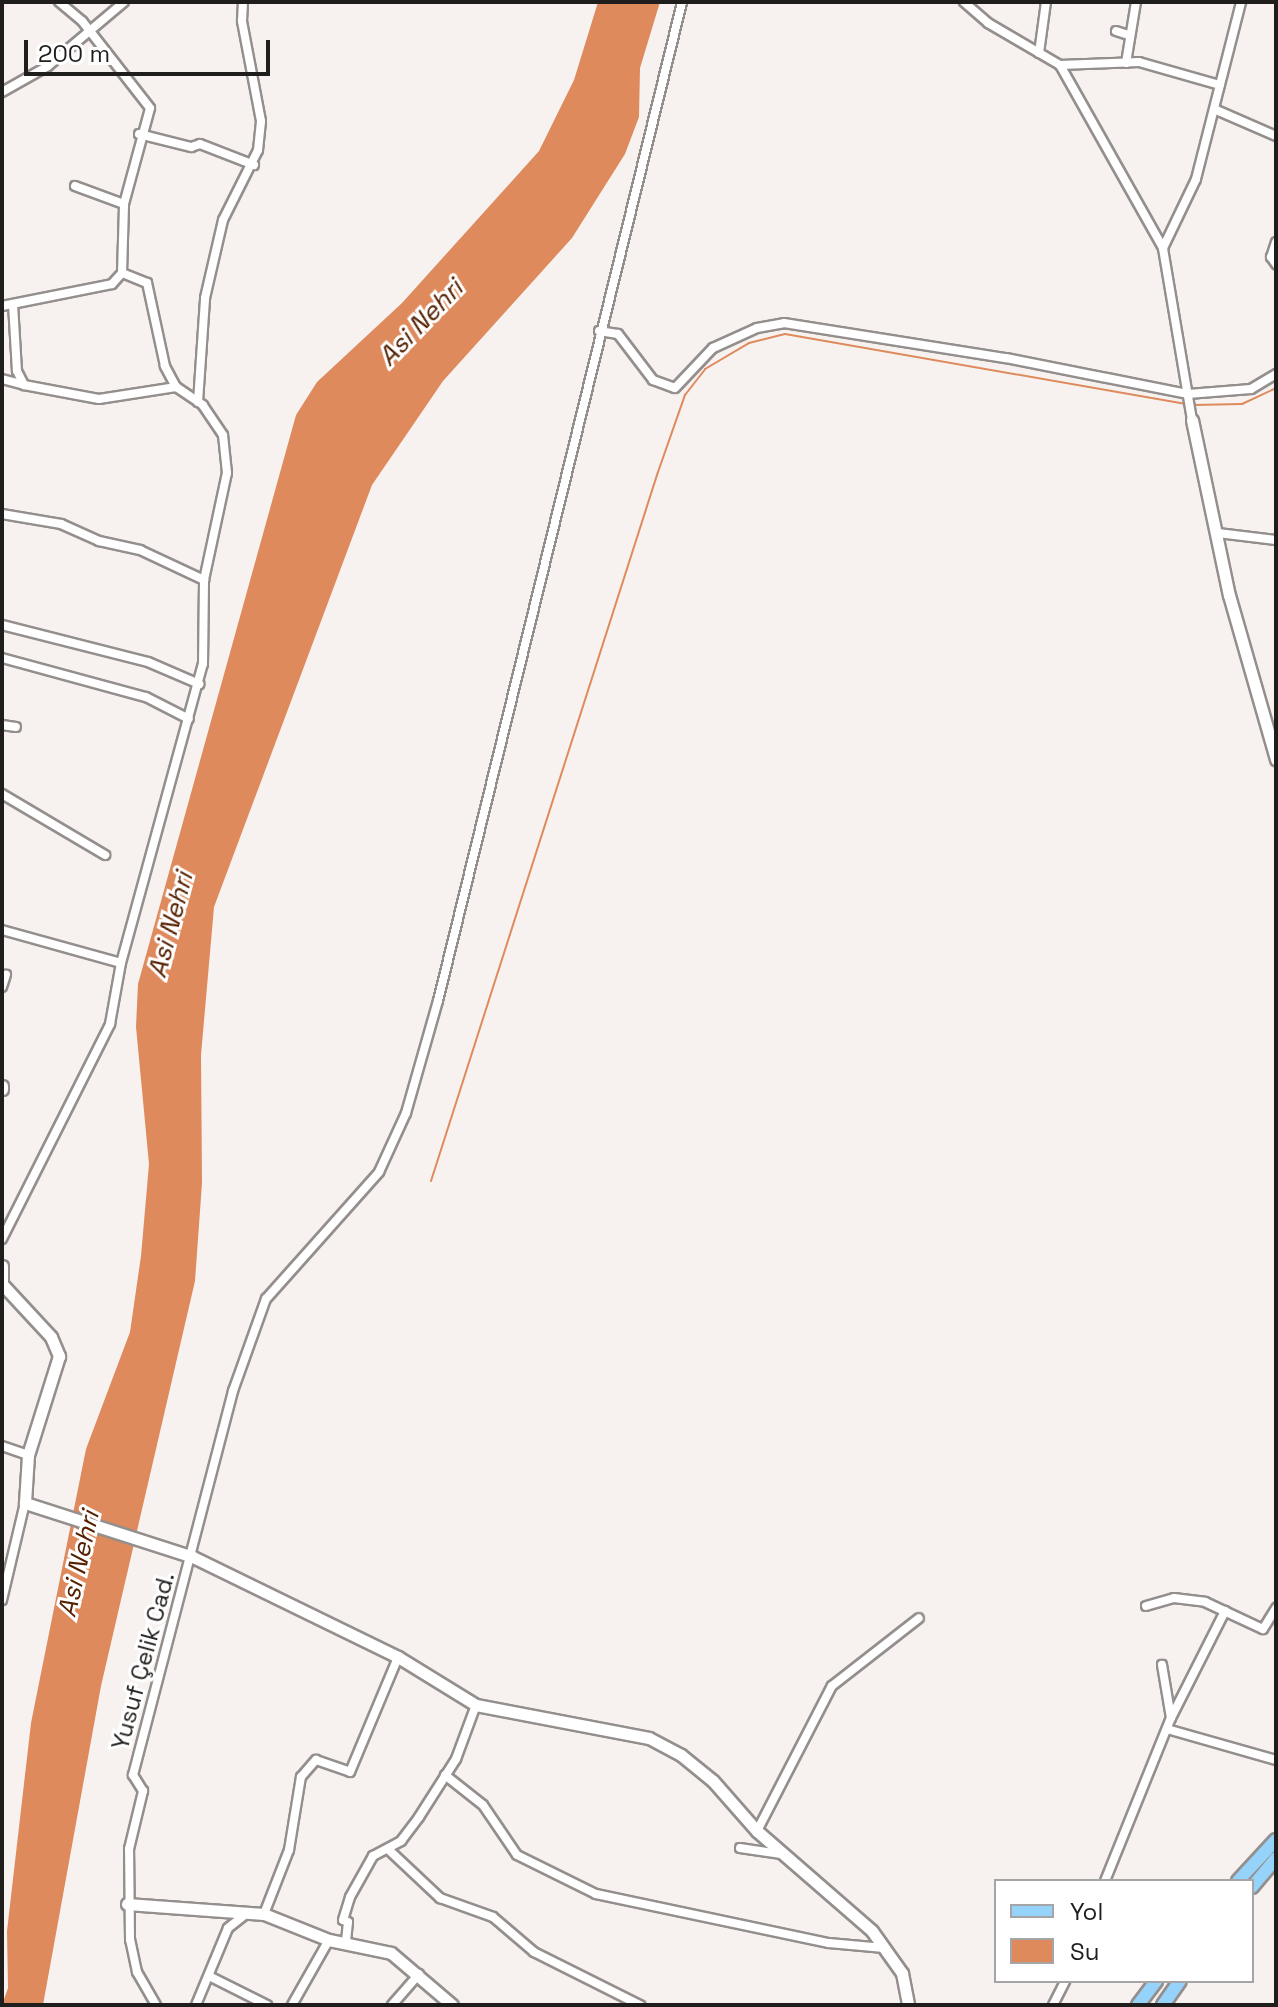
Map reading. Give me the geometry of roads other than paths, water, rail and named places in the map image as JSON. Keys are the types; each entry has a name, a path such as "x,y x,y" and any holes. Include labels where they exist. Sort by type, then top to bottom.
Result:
{"main road":[{"path":"1240,1879 1276,1840"},
{"path":"1254,1885 1276,1858"},
{"path":"1138,2005 1154,1983"},
{"path":"1163,2005 1179,1983"}],"street":[{"path":"2,306 112,284 122,273 124,204 139,134 150,108 90,32 59,2"},
{"path":"2,92 48,66 124,2"},
{"path":"198,402 205,298 223,220 254,165 261,121 242,21 243,2"},
{"name":"Yusuf Çelik Cad.","path":"156,2005 137,1972 127,1904 129,1849 143,1791 133,1775 188,1555 239,1369 261,1309 295,1261 379,1172 406,1113 438,1001 599,331 682,2"},
{"path":"964,2 988,23 1060,65 1163,248 1192,420 1229,595 1276,759"},
{"path":"1039,53 1046,2"},
{"path":"1126,63 1128,35 1136,2"},
{"path":"1163,248 1191,194 1241,2"},
{"path":"1116,31 1128,35"},
{"path":"1060,65 1139,62 1220,85"},
{"path":"1214,109 1276,136"},
{"path":"139,134 191,147 200,144 254,165"},
{"path":"75,186 124,204"},
{"path":"1276,242 1271,257 1276,264"},
{"path":"2,1239 110,1024 121,963 199,684 204,580 227,473 226,447 198,402 176,387 154,334 147,283 122,273"},
{"path":"13,304 17,371 24,385"},
{"path":"599,331 618,334 653,380 675,388 713,348 757,328 784,323 1006,358 1188,394 1251,389 1276,374"},
{"path":"2,379 99,399 176,387"},
{"path":"2,514 61,524 99,541 140,550 204,580"},
{"path":"1218,533 1276,540"},
{"path":"2,625 148,662 199,684"},
{"path":"2,658 146,697 189,719"},
{"path":"2,725 16,727"},
{"path":"2,794 105,855"},
{"path":"2,930 121,963"},
{"path":"2,987 6,975"},
{"path":"2,1266 2,1284 51,1337 59,1356 28,1455 29,1504 2,1600"},
{"path":"2,1446 28,1455"},
{"path":"29,1504 188,1555 398,1657 476,1705 649,1738 713,1781 757,1831 872,1931 902,1973 908,2005"},
{"path":"1146,1606 1188,1599 1225,1611 1263,1629 1276,1608"},
{"path":"1106,1879 1171,1718 1225,1611"},
{"path":"757,1831 832,1686 919,1618"},
{"path":"264,1914 289,1850 301,1777 316,1760 350,1772 398,1657"},
{"path":"1162,1665 1171,1718"},
{"path":"346,1941 348,1922 343,1920 350,1897 373,1856 390,1851 419,1817 445,1775 476,1705"},
{"path":"1167,1729 1276,1760"},
{"path":"445,1775 483,1805 517,1855 596,1894 829,1943 884,1948"},
{"path":"740,1848 789,1856"},
{"path":"390,1851 440,1898 493,1917 534,1952 640,2005"},
{"path":"127,1904 264,1914 329,1940 346,1941 391,1953 452,2005"},
{"path":"196,2005 228,1928 251,1912"},
{"path":"292,2005 329,1940"},
{"path":"392,2005 419,1974"},
{"path":"209,1976 267,2005"},
{"path":"1053,2005 1064,1983"}],"water":[{"name":"Asi Nehri","path":"598,2 660,2 640,68 639,117 625,154 572,238 443,381 372,485 214,907 201,1055 202,1183 195,1281 101,1686 43,2005 2,2005 8,1988 7,1931 31,1723 86,1449 130,1332 141,1256 149,1164 136,1027 138,984 296,415 317,382 402,303 539,151 574,80"}],"waterway":[{"path":"431,1181 658,472 685,395 705,369 749,343 785,334 1186,404"},
{"path":"1193,405 1242,404 1276,388"}]}
